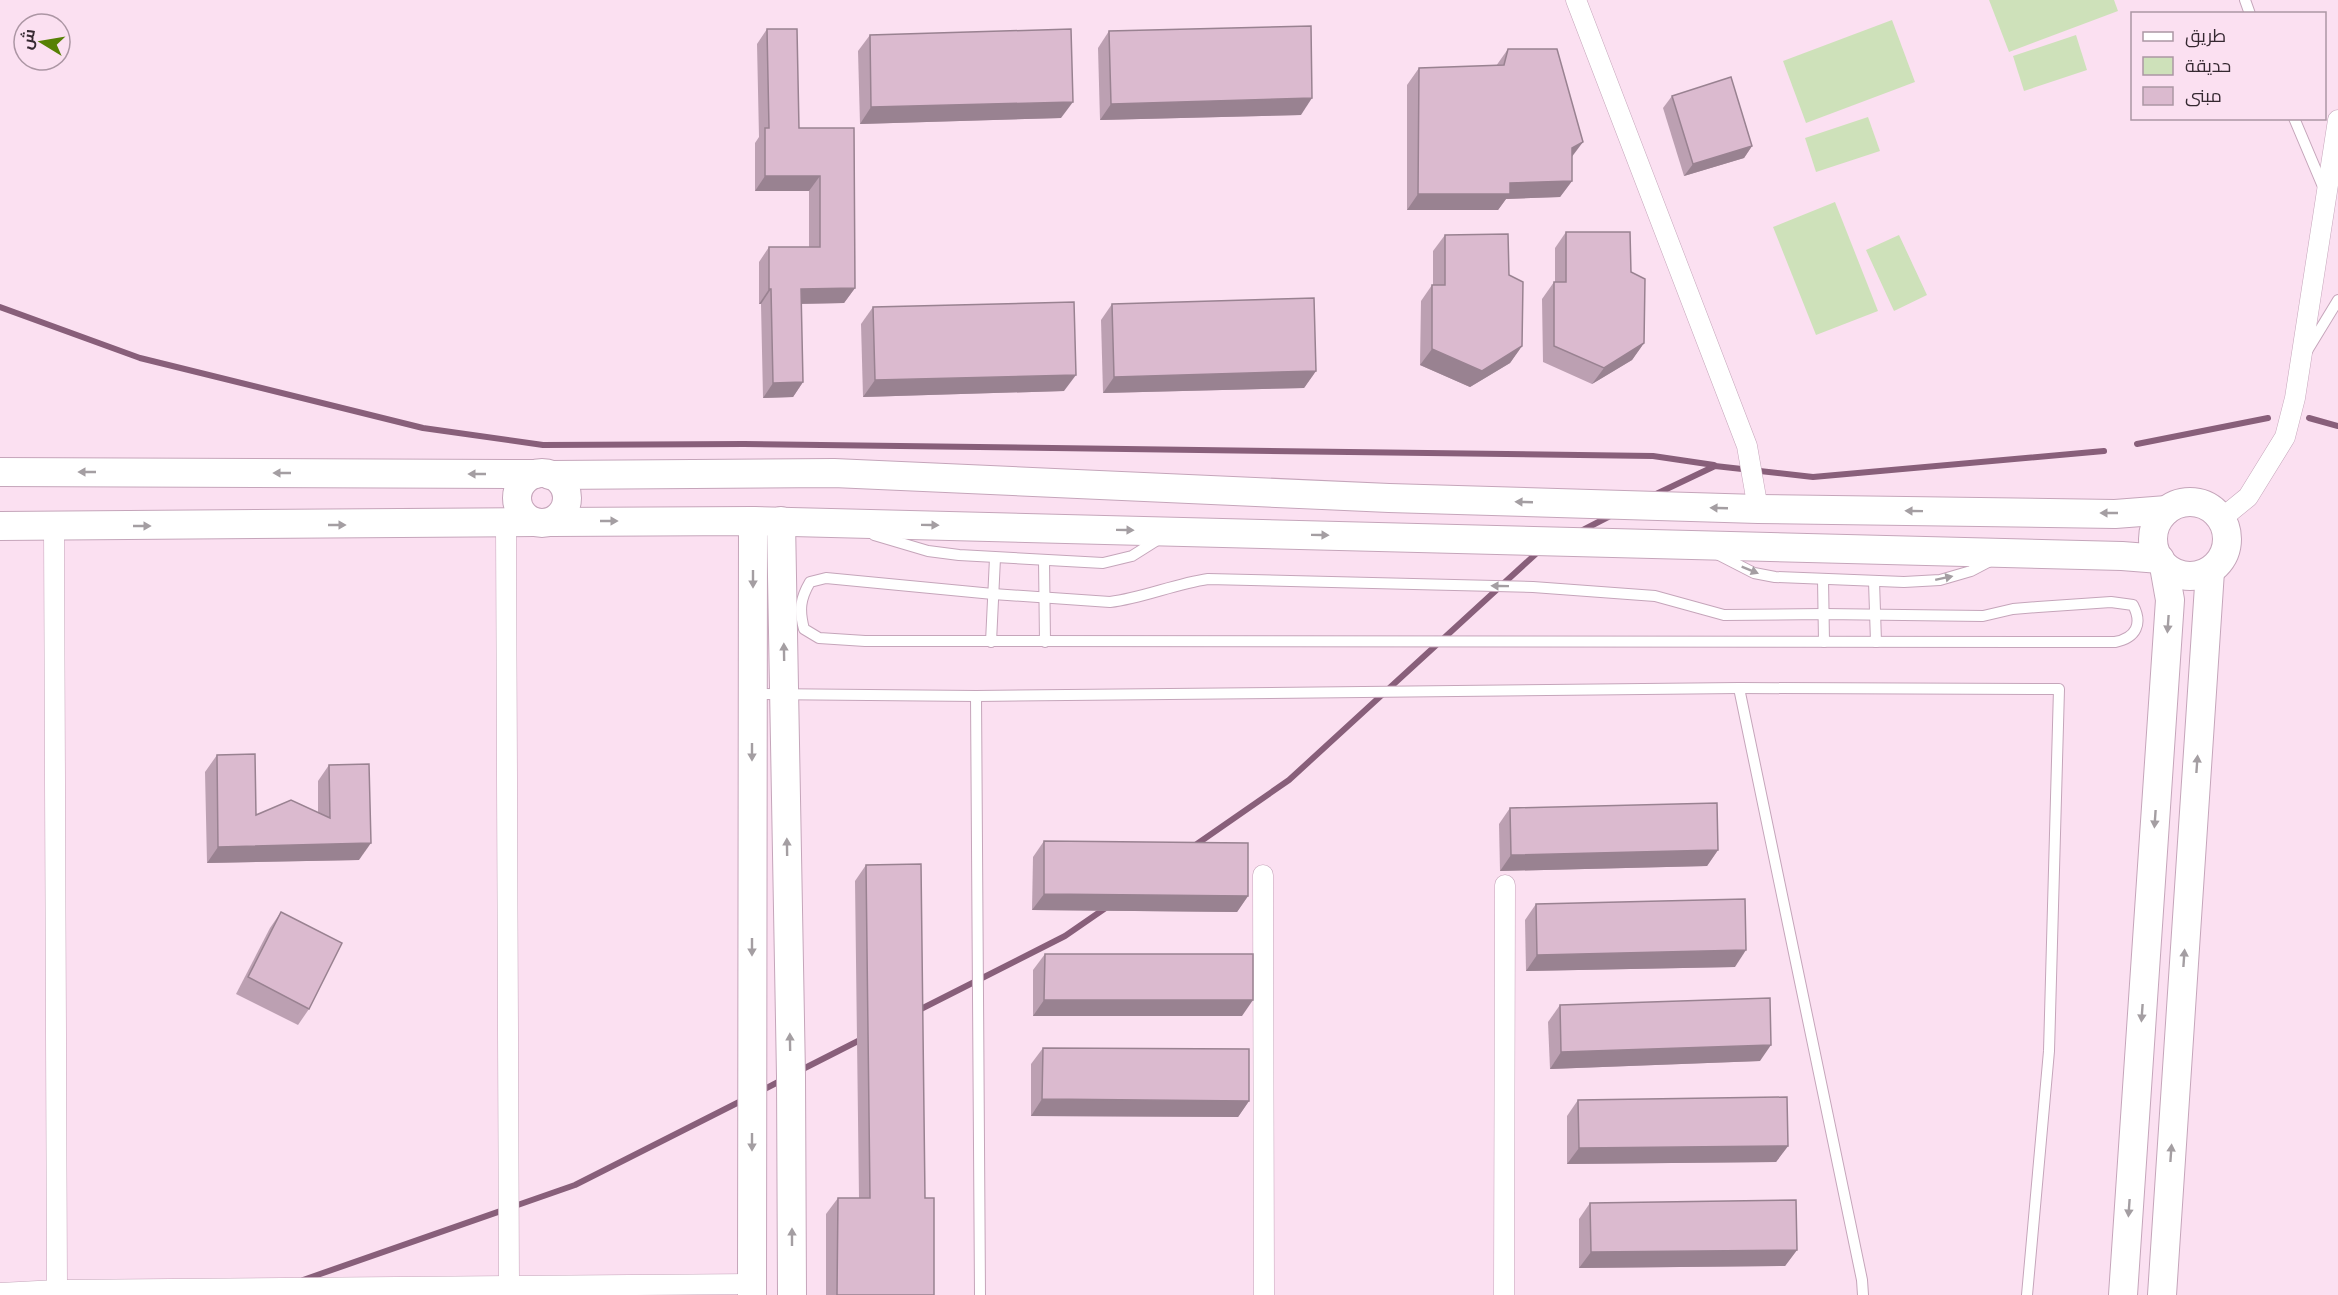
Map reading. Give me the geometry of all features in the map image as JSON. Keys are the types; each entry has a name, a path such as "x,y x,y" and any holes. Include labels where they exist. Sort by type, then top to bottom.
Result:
{"street":[{"path":"1576,0 1747,446 1758,509"},
{"path":"2221,519 2248,497 2285,437 2295,398 2338,120"},
{"path":"0,472 543,475 834,473 1377,498 1758,509 2115,514 2168,510"},
{"path":"543,475 559,479 567,494 564,511 543,522 522,513 517,498 522,483 543,475"},
{"path":"0,526 781,521 2122,556 2162,563 2175,573 2199,576 2210,571 2219,563 2225,553 2227,541 2226,530 2221,519 2203,504 2191,502 2179,504 2168,510 2159,519 2154,531 2153,544 2162,563 2170,600 2123,1295"},
{"path":"0,1293 57,1290 509,1286 752,1289 753,521"},
{"path":"781,521 792,1295"},
{"path":"506,524 509,1286"},
{"path":"54,527 57,1290"},
{"path":"2162,1295 2210,571"},
{"path":"1263,875 1264,1295"},
{"path":"1504,1295 1505,885"}],"lane":[{"path":"2295,120 2326,195"},
{"path":"2301,362 2338,300"},
{"path":"830,523 928,551 995,558 1103,563 1132,556 1172,532"},
{"path":"1698,545 1754,573 1775,577 1904,582 1940,580 1971,571 2005,553"},
{"path":"991,642 995,558"},
{"path":"1044,560 1045,642"},
{"path":"826,578 1045,597 1110,602 1127,600 1182,583 1208,579 1533,587 1655,596 1724,615 1983,616 2013,609 2111,602 2133,605 2138,614 2137,626 2132,635 2126,640 2115,642 991,642 819,639 804,629 800,612 801,597 810,582 826,578"},
{"path":"1823,579 1824,642"},
{"path":"1874,581 1876,642"},
{"path":"752,694 976,696 1739,688 2059,689 2049,1051 2027,1295"},
{"path":"1739,688 1862,1280 1863,1295"},
{"path":"976,696 980,1295"}],"green space":[{"path":"1989,0 2114,0 2118,11 2009,52"},
{"path":"1892,20 1915,82 1806,123 1783,61"},
{"path":"2076,35 2087,70 2024,91 2013,56"},
{"path":"1868,117 1880,151 1816,172 1805,138"},
{"path":"1835,202 1878,311 1816,335 1773,227"},
{"path":"1899,235 1927,295 1894,311 1866,250"}],"building":[{"path":"1311,26 1312,98 1111,104 1109,31"},
{"path":"767,29 797,29 799,128 854,128 855,288 801,289 803,382 773,383 769,247 820,247 820,176 765,176 765,128 769,128"},
{"path":"1071,29 1073,102 871,107 870,35"},
{"path":"1508,49 1557,49 1583,142 1572,148 1572,181 1510,183 1510,194 1418,194 1419,68 1504,65"},
{"path":"1731,77 1752,146 1693,164 1672,96"},
{"path":"1566,232 1630,232 1631,272 1645,279 1644,343 1604,368 1554,346 1554,282 1566,282"},
{"path":"1508,234 1509,275 1523,282 1522,346 1482,371 1432,349 1432,285 1445,285 1445,235"},
{"path":"1314,298 1316,371 1114,377 1112,304"},
{"path":"1074,302 1076,375 875,380 873,307"},
{"path":"255,754 256,815 291,800 330,818 329,765 369,764 371,843 218,847 217,755"},
{"path":"1717,803 1718,850 1511,855 1510,808"},
{"path":"1044,841 1248,843 1248,896 1044,894"},
{"path":"921,864 925,1198 934,1198 934,1295 837,1295 838,1198 870,1198 866,865"},
{"path":"1745,899 1746,950 1537,955 1536,904"},
{"path":"281,912 342,943 309,1009 248,977"},
{"path":"1045,954 1253,954 1253,1000 1044,1000"},
{"path":"1770,998 1771,1045 1561,1052 1560,1005"},
{"path":"1043,1048 1249,1049 1249,1101 1042,1099"},
{"path":"1787,1097 1788,1146 1579,1148 1578,1100"},
{"path":"1796,1200 1797,1250 1591,1252 1590,1203"}],"waterway":[{"path":"0,307 140,358 423,428 543,445 744,444 1653,456 1714,465"},
{"path":"2137,444 2268,418"},
{"path":"2309,418 2338,426"},
{"path":"1654,495 1715,466 1813,477 2104,451"},
{"path":"1581,531 1612,515"},
{"path":"1194,846 1289,780 1539,551"},
{"path":"917,1011 1065,936 1107,907"},
{"path":"799,1071 862,1039"},
{"path":"759,1092 782,1080"},
{"path":"303,1280 575,1185 745,1099"}]}
